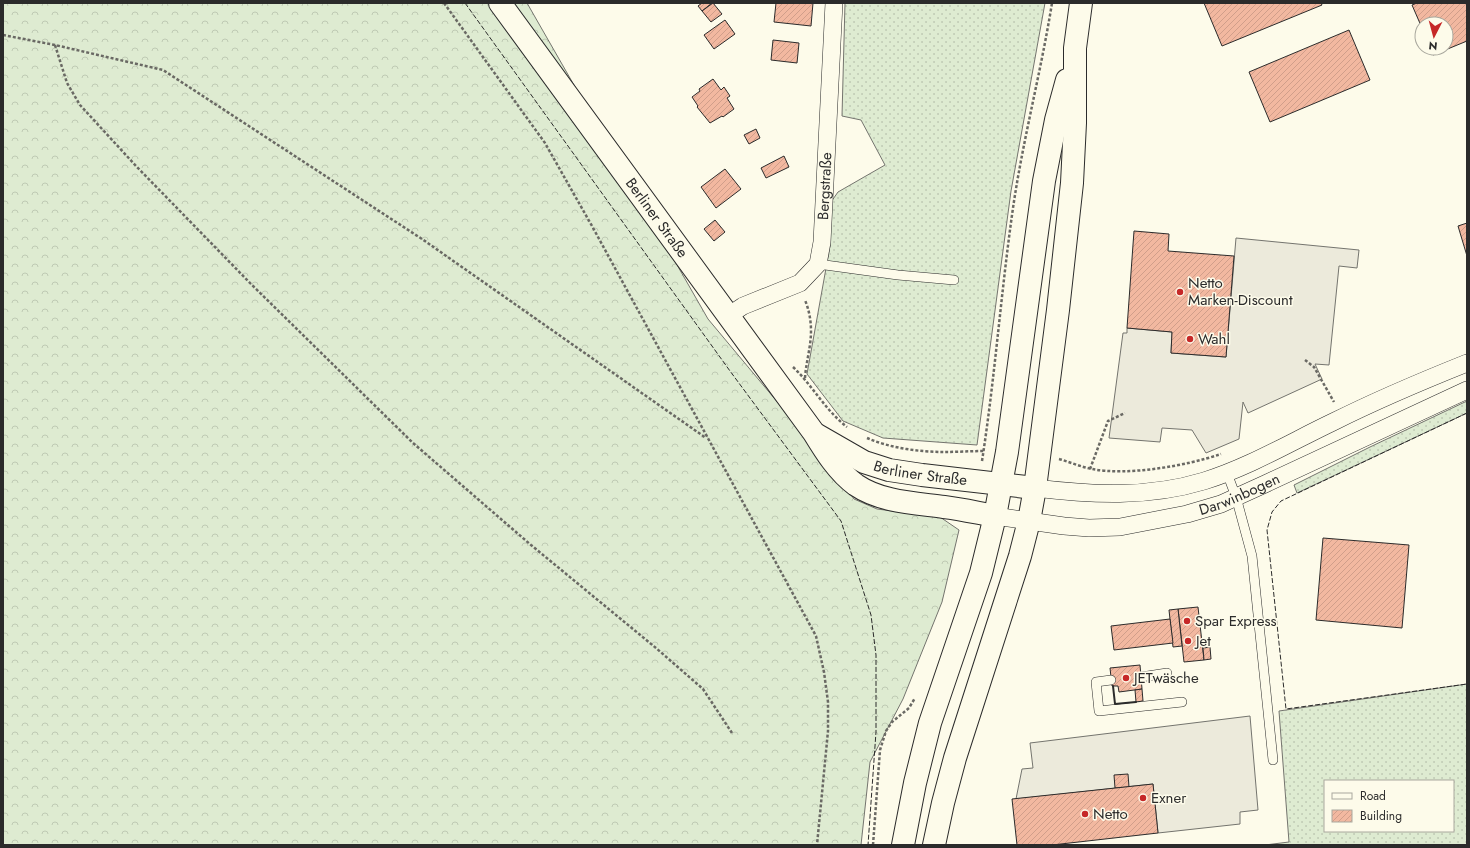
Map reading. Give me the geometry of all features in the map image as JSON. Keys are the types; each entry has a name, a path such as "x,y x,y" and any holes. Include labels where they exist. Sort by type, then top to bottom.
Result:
{"main road":[{"name":"Berliner Straße","path":"500,3 814,433 830,458 855,484 870,493 887,499 995,516"},
{"path":"903,845 914,783 930,723 981,573 995,516 1007,452 1044,181 1056,120 1075,48 1081,3"},
{"path":"934,845 955,758 1010,589 1029,521 1035,488 1058,310 1072,183 1075,123 1075,48"},
{"name":"Berliner Straße","path":"814,433 864,462 889,470 1035,488"}],"street":[{"name":"Bergstraße","path":"818,264 822,242 834,3"},
{"path":"728,316 743,306 800,283 818,264"},
{"name":"Darwinbogen","path":"1035,488 1108,494 1141,493 1203,481 1268,454 1335,421 1467,363"},
{"name":"Darwinbogen","path":"995,516 1064,526 1120,526 1187,514 1221,504 1467,390"}],"lane":[{"path":"818,264 898,275 954,280"},
{"path":"1227,472 1236,497 1252,556 1273,760"},
{"path":"1141,677 1167,673"},
{"path":"1111,680 1096,682 1099,711 1182,702"}],"path":[{"path":"444,3 545,144 592,226 707,439 816,636 824,672 828,702 828,731 818,845"},
{"path":"978,481 984,450 1013,208 1022,152 1047,36 1052,3"},
{"path":"3,35 55,45 163,70 422,239 707,439"},
{"path":"55,45 67,83 80,105 136,166 251,284 413,443 531,545 703,689 732,733"},
{"path":"800,283 810,312 811,332 805,378"},
{"path":"1305,360 1314,367 1335,404"},
{"path":"789,363 805,378 824,405 851,430"},
{"path":"1090,469 1108,421 1125,413"},
{"path":"862,436 874,441 906,449 943,452 984,450 1007,452"},
{"path":"1040,457 1069,461 1090,469 1108,471 1149,469 1206,459 1227,452"},
{"path":"874,845 880,750 886,731 892,722 909,708 917,692"}],"green space":[{"path":"3,3 527,3 708,319 825,459 854,499 877,509 940,517 959,530 942,602 903,699 870,762 861,845 3,845"},
{"path":"845,3 1045,3 1011,191 977,445 883,438 843,421 807,374 830,246 827,216 831,202 838,192 885,165 861,120 842,116"},
{"path":"1467,401 1467,413 1297,493 1294,485"},
{"path":"1467,684 1467,845 1265,845 1289,842 1279,711"}],"shaded area":[{"path":"1236,238 1359,250 1357,268 1339,266 1329,365 1315,364 1322,379 1248,413 1243,402 1239,439 1206,453 1192,430 1162,428 1160,442 1109,438 1123,333 1127,333 1127,328 1172,332 1171,353 1226,357"},
{"path":"1250,716 1258,810 1240,812 1240,824 1158,833 1153,784 1016,799 1022,769 1033,768 1030,743"}],"building":[{"path":"702,3 712,3 702,11 698,6"},
{"path":"713,3 722,14 711,22 702,11"},
{"path":"776,3 813,3 811,26 774,22"},
{"path":"1204,3 1321,3 1322,5 1222,46"},
{"path":"1417,3 1467,3 1467,41 1454,46 1454,16 1417,16 1412,5"},
{"path":"725,20 735,34 714,49 704,35"},
{"path":"1349,30 1370,80 1270,122 1249,72"},
{"path":"773,40 799,43 797,63 771,60"},
{"path":"713,79 721,90 724,87 730,96 727,98 734,109 723,117 722,116 710,123 697,107 698,106 692,97 700,91 699,89"},
{"path":"756,129 760,138 749,144 744,135"},
{"path":"784,156 789,167 766,178 761,168"},
{"path":"725,169 741,189 716,208 701,187"},
{"path":"715,220 725,232 714,241 704,229"},
{"path":"1467,223 1467,256 1458,226"},
{"name":"Netto Marken-Discount","path":"1134,231 1169,234 1168,251 1234,256 1226,357 1171,353 1172,332 1127,328"},
{"path":"1323,538 1409,545 1402,628 1316,620"},
{"path":"1198,607 1204,660 1184,662 1178,609"},
{"path":"1178,609 1182,646 1173,647 1169,610"},
{"path":"1170,619 1173,643 1114,650 1111,626"},
{"path":"1210,647 1211,659 1204,660 1203,648"},
{"name":"JETwäsche","path":"1140,665 1142,689 1119,692 1118,686 1112,686 1110,668"},
{"path":"1142,689 1143,701 1136,702 1135,690"},
{"path":"1128,774 1129,787 1115,788 1114,775"},
{"name":"Netto","path":"1153,784 1158,833 1052,845 1017,845 1012,799"}],"fence":[{"path":"465,3 730,371 841,521 871,615 876,655 876,732 868,845"},
{"path":"1467,413 1281,501 1272,512 1267,530 1286,709 1467,684"}],"wall":[{"path":"1113,686 1115,704 1136,702"}],"place":[{"name":"Netto Marken-Discount","path":"1180,292"},
{"name":"Wahl","path":"1190,339"},
{"name":"Spar Express","path":"1187,621"},
{"name":"Jet","path":"1188,641"},
{"name":"JETwäsche","path":"1126,678"},
{"name":"Exner","path":"1143,798"},
{"name":"Netto","path":"1085,814"}]}
